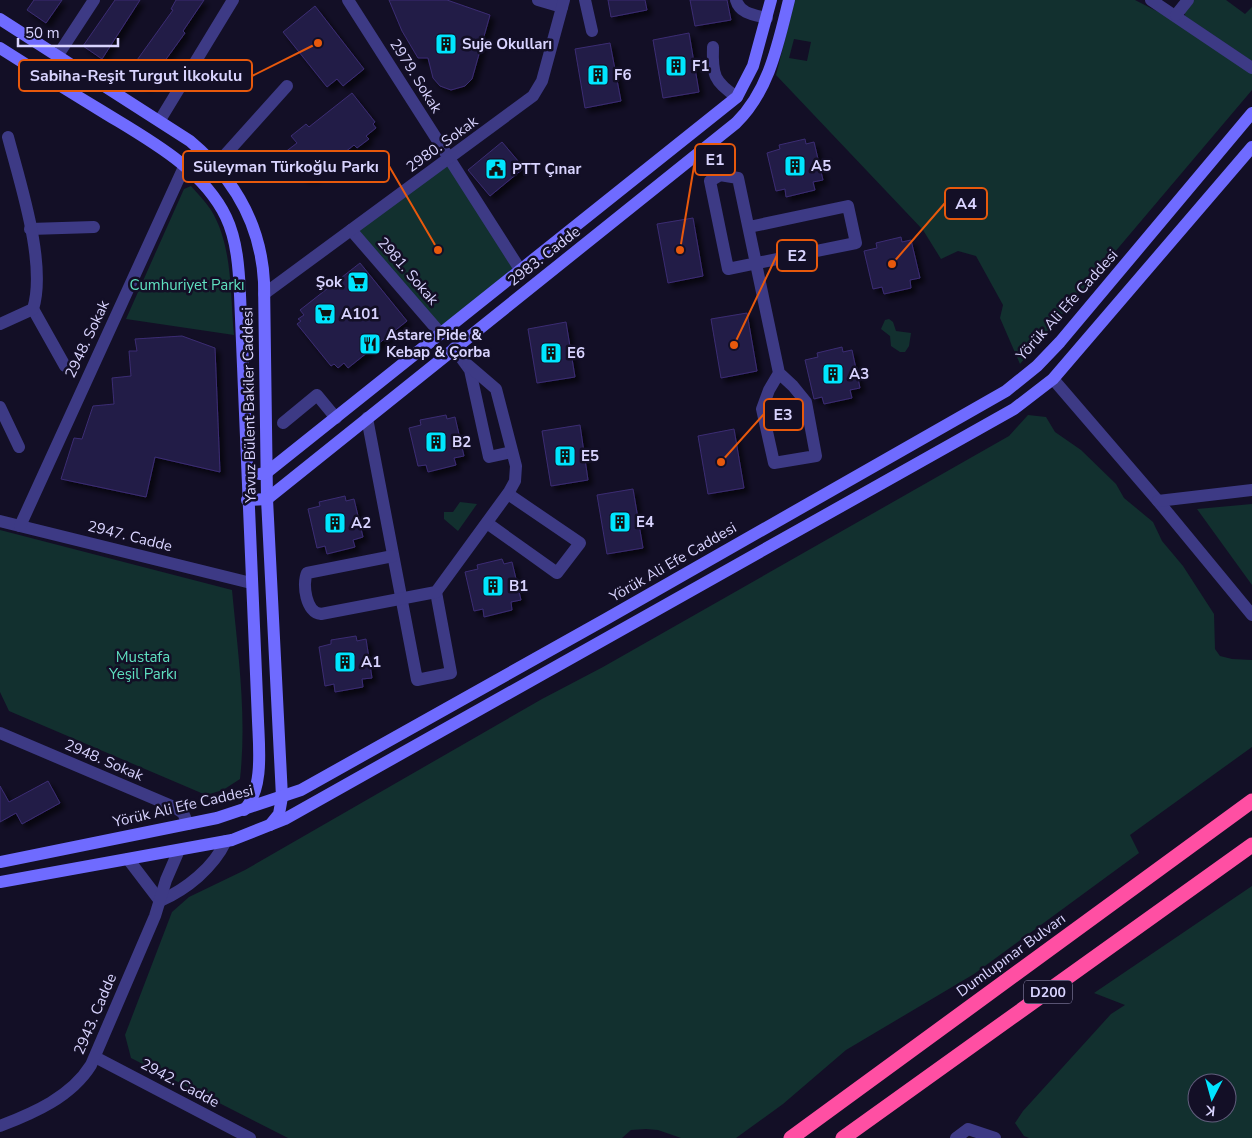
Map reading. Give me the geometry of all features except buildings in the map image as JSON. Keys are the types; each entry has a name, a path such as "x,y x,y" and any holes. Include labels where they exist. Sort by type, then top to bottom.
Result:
{"highway":[{"name":"Dumlupınar Bulvarı","path":"791,1138 1252,801"},
{"name":"D200","path":"843,1138 1252,845"}],"street":[{"path":"58,55 94,0"},
{"path":"160,120 234,0"},
{"name":"2979. Sokak","path":"348,0 521,270"},
{"path":"538,0 563,4"},
{"path":"585,0 592,31"},
{"path":"736,0 739,7 744,11 767,18"},
{"name":"2983. Cadde","path":"266,473 737,97 745,86 757,55 771,0"},
{"name":"2983. Cadde","path":"267,499 696,156 744,115 761,90 777,46 789,0"},
{"path":"1150,0 1176,15 1252,68"},
{"path":"1176,15 1188,0"},
{"name":"2980. Sokak","path":"264,294 526,103 538,89 563,4"},
{"name":"Yavuz Bülent Bakiler Caddesi","path":"0,19 190,141 216,165 238,193 255,228 262,261 264,294 266,473 282,797"},
{"path":"713,47 712,65 716,80 721,86 737,97"},
{"name":"Yavuz Bülent Bakiler Caddesi","path":"0,48 151,142 184,167 222,208 233,237 240,295 258,721 258,762 253,794 244,810"},
{"path":"216,165 287,86"},
{"path":"745,86 761,90"},
{"name":"Yörük Ali Efe Caddesi","path":"0,862 188,824 244,810 282,797 326,777 606,620 1006,391 1037,366 1060,342 1252,113"},
{"path":"8,137 30,229 37,280 33,309 65,366"},
{"path":"0,882 226,841 266,828 306,808 1014,409 1053,379 1252,147"},
{"path":"696,156 710,164 718,175 738,178 778,373 793,386 806,402 816,456 774,464 762,409 778,373"},
{"name":"2948. Sokak","path":"20,526 184,167"},
{"path":"718,175 710,184 728,269 856,243 848,206 749,227"},
{"path":"30,229 94,227"},
{"name":"2981. Sokak","path":"351,230 442,334"},
{"path":"0,324 33,309"},
{"path":"393,556 307,572 305,579 309,606 314,612 321,614 436,592 508,494 515,478 516,466 496,389 468,366 442,334"},
{"path":"468,366 489,457 512,452"},
{"path":"1037,366 1053,379 1158,500 1252,615"},
{"path":"283,423 317,395 336,418"},
{"path":"0,407 19,447"},
{"path":"367,418 417,680 452,673 436,592"},
{"path":"247,474 266,473"},
{"path":"1158,500 1252,490"},
{"path":"487,523 558,573 580,543 508,494"},
{"path":"248,500 267,499"},
{"name":"2947. Cadde","path":"0,521 251,583"},
{"path":"251,583 270,584"},
{"name":"2948. Sokak","path":"0,733 174,807 183,813 188,824"},
{"path":"266,828 278,815 282,797"},
{"path":"179,850 188,824"},
{"path":"128,859 160,901 178,892 200,874 214,860 226,841"},
{"name":"2943. Cadde","path":"0,1126 38,1109 67,1091 85,1075 95,1056 160,901 179,850"},
{"name":"2942. Cadde","path":"95,1056 250,1138"},
{"path":"956,1138 968,1129 995,1138"}],"green space":[{"path":"795,0 1135,0 1178,22 1252,72 1252,90 1020,364 1000,318 1003,305 976,256 958,251 941,259 923,230 776,75","holes":["794,39 811,42 807,61 789,58"]},
{"path":"1194,0 1226,0 1245,14 1252,7 1252,61 1185,16 1185,11"},
{"path":"449,159 521,271 441,334 351,230"},
{"name":"Cumhuriyet Parkı","path":"191,186 211,210 223,239 229,271 234,335 126,319 184,189"},
{"path":"889,319 893,322 896,331 911,333 909,346 905,352 900,352 891,346 890,336 881,329 885,320"},
{"path":"1028,415 1046,417 1055,432 1081,450 1116,484 1124,498 1153,522 1162,541 1183,566 1214,614 1215,649 1220,656 1252,660 1252,747 1130,835 1139,853 974,974 846,1050 783,1104 736,1138 681,1138 658,1130 646,1129 631,1130 622,1138 288,1138 131,1058 125,1035 172,912 189,897 245,870 542,699 603,667 1009,436"},
{"path":"460,502 477,504 458,531 444,519 444,512 453,512"},
{"path":"1252,504 1252,585 1197,509"},
{"name":"Mustafa Yeşil Parkı","path":"0,530 232,590 243,731 240,779 223,790 206,795 9,711 0,692"},
{"path":"1252,886 1252,1138 1029,1138 1024,1136 1015,1123 1023,1111 1111,1014 1125,1005 1094,993"}],"place":[{"name":"Sabiha-Reşit Turgut İlkokulu","path":"318,43"},
{"name":"Suje Okulları","path":"446,44"},
{"name":"F1","path":"676,66"},
{"name":"F6","path":"598,75"},
{"name":"A5","path":"795,166"},
{"name":"PTT Çınar","path":"496,169"},
{"name":"Süleyman Türkoğlu Parkı","path":"438,250"},
{"name":"E1","path":"680,250"},
{"name":"A4","path":"892,264"},
{"name":"Şok","path":"358,282"},
{"name":"A101","path":"325,314"},
{"name":"Astare Pide & Kebap & Çorba","path":"370,344"},
{"name":"E2","path":"734,345"},
{"name":"E6","path":"551,353"},
{"name":"A3","path":"833,374"},
{"name":"B2","path":"436,442"},
{"name":"E5","path":"565,456"},
{"name":"E3","path":"721,462"},
{"name":"E4","path":"620,522"},
{"name":"A2","path":"335,523"},
{"name":"B1","path":"493,586"},
{"name":"A1","path":"345,662"}]}
